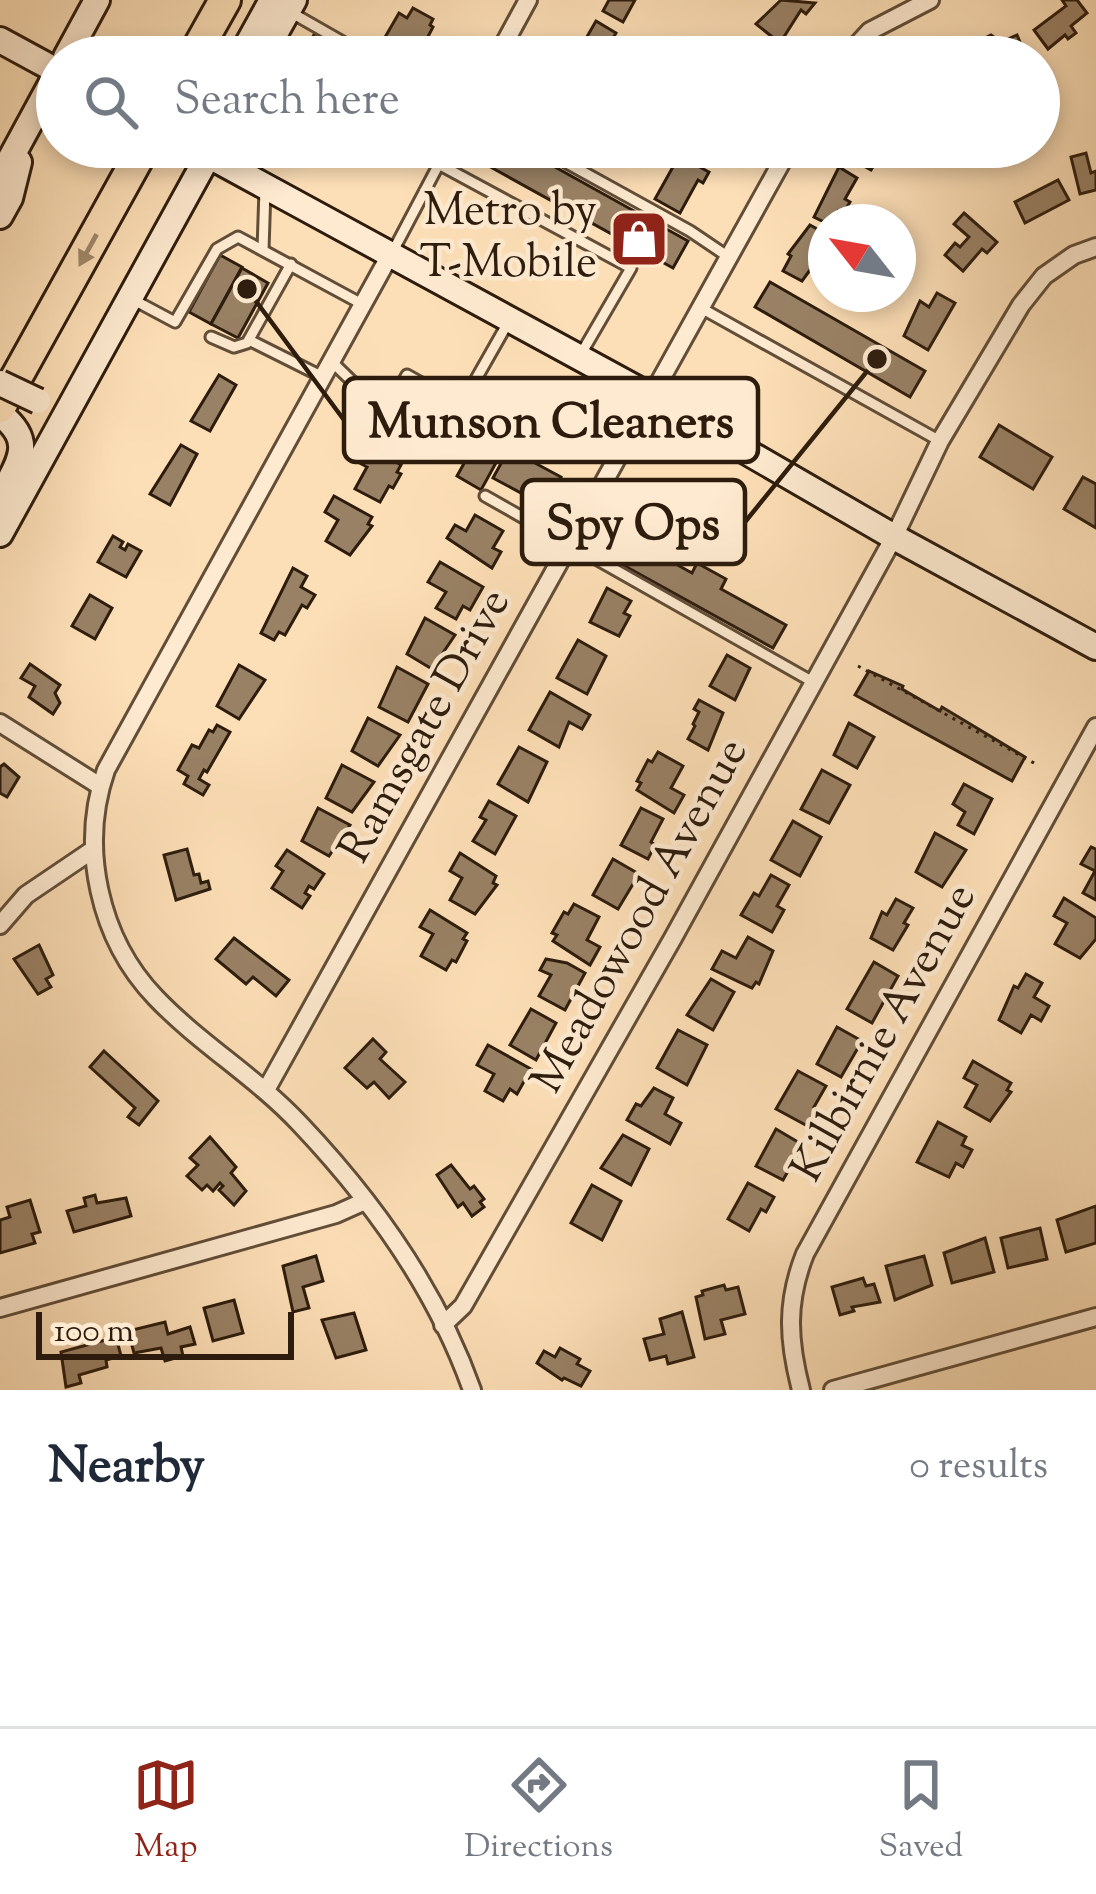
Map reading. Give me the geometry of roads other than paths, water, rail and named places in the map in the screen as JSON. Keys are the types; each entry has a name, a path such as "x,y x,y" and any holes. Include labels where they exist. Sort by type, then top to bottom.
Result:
{"highway":[{"path":"205,36 225,0"},
{"path":"0,411 133,168"}],"main road":[{"path":"77,36 97,0"},
{"path":"256,36 284,4"},
{"path":"271,36 284,4"},
{"path":"0,40 36,60"},
{"path":"0,178 36,111"},
{"path":"0,216 10,198 29,124"},
{"path":"0,534 196,168"},
{"path":"234,168 1096,647"},
{"path":"0,382 38,401 62,400 81,387"},
{"path":"0,411 20,436 20,459 0,500"}],"street":[{"path":"508,36 528,0"},
{"path":"865,36 930,0"},
{"name":"Ramsgate Drive","path":"266,1090 779,168"},
{"name":"Meadowood Avenue","path":"443,1325 463,1306 507,1230 894,537 940,441 1021,305 1044,276 1074,255 1096,247"},
{"path":"390,255 152,683 100,786 94,849 102,900 126,961 166,1009 266,1090 365,1201 403,1254 458,1348 472,1390"},
{"path":"0,723 100,786"},
{"name":"Kilbirnie Avenue","path":"801,1390 789,1317 805,1254 1096,727"},
{"path":"0,925 26,895 94,849"},
{"path":"0,1308 336,1214 365,1201"},
{"path":"833,1390 1096,1317"}],"lane":[{"path":"284,4 336,36"},
{"path":"390,255 437,168"},
{"path":"451,168 631,268 578,359"},
{"path":"576,168 730,258"},
{"path":"263,250 265,187"},
{"path":"130,298 175,322 217,249 238,237 362,304"},
{"path":"212,337 234,347 249,340 291,264"},
{"path":"701,308 940,441"},
{"path":"461,405 407,375 380,423 434,453 443,424 461,405 508,321"},
{"path":"249,340 326,368 364,393 394,401"},
{"path":"484,496 813,682"}],"place":[{"name":"Metro by T-Mobile","path":"639,239"},
{"name":"Munson Cleaners","path":"247,289"},
{"name":"Spy Ops","path":"877,359"}]}
